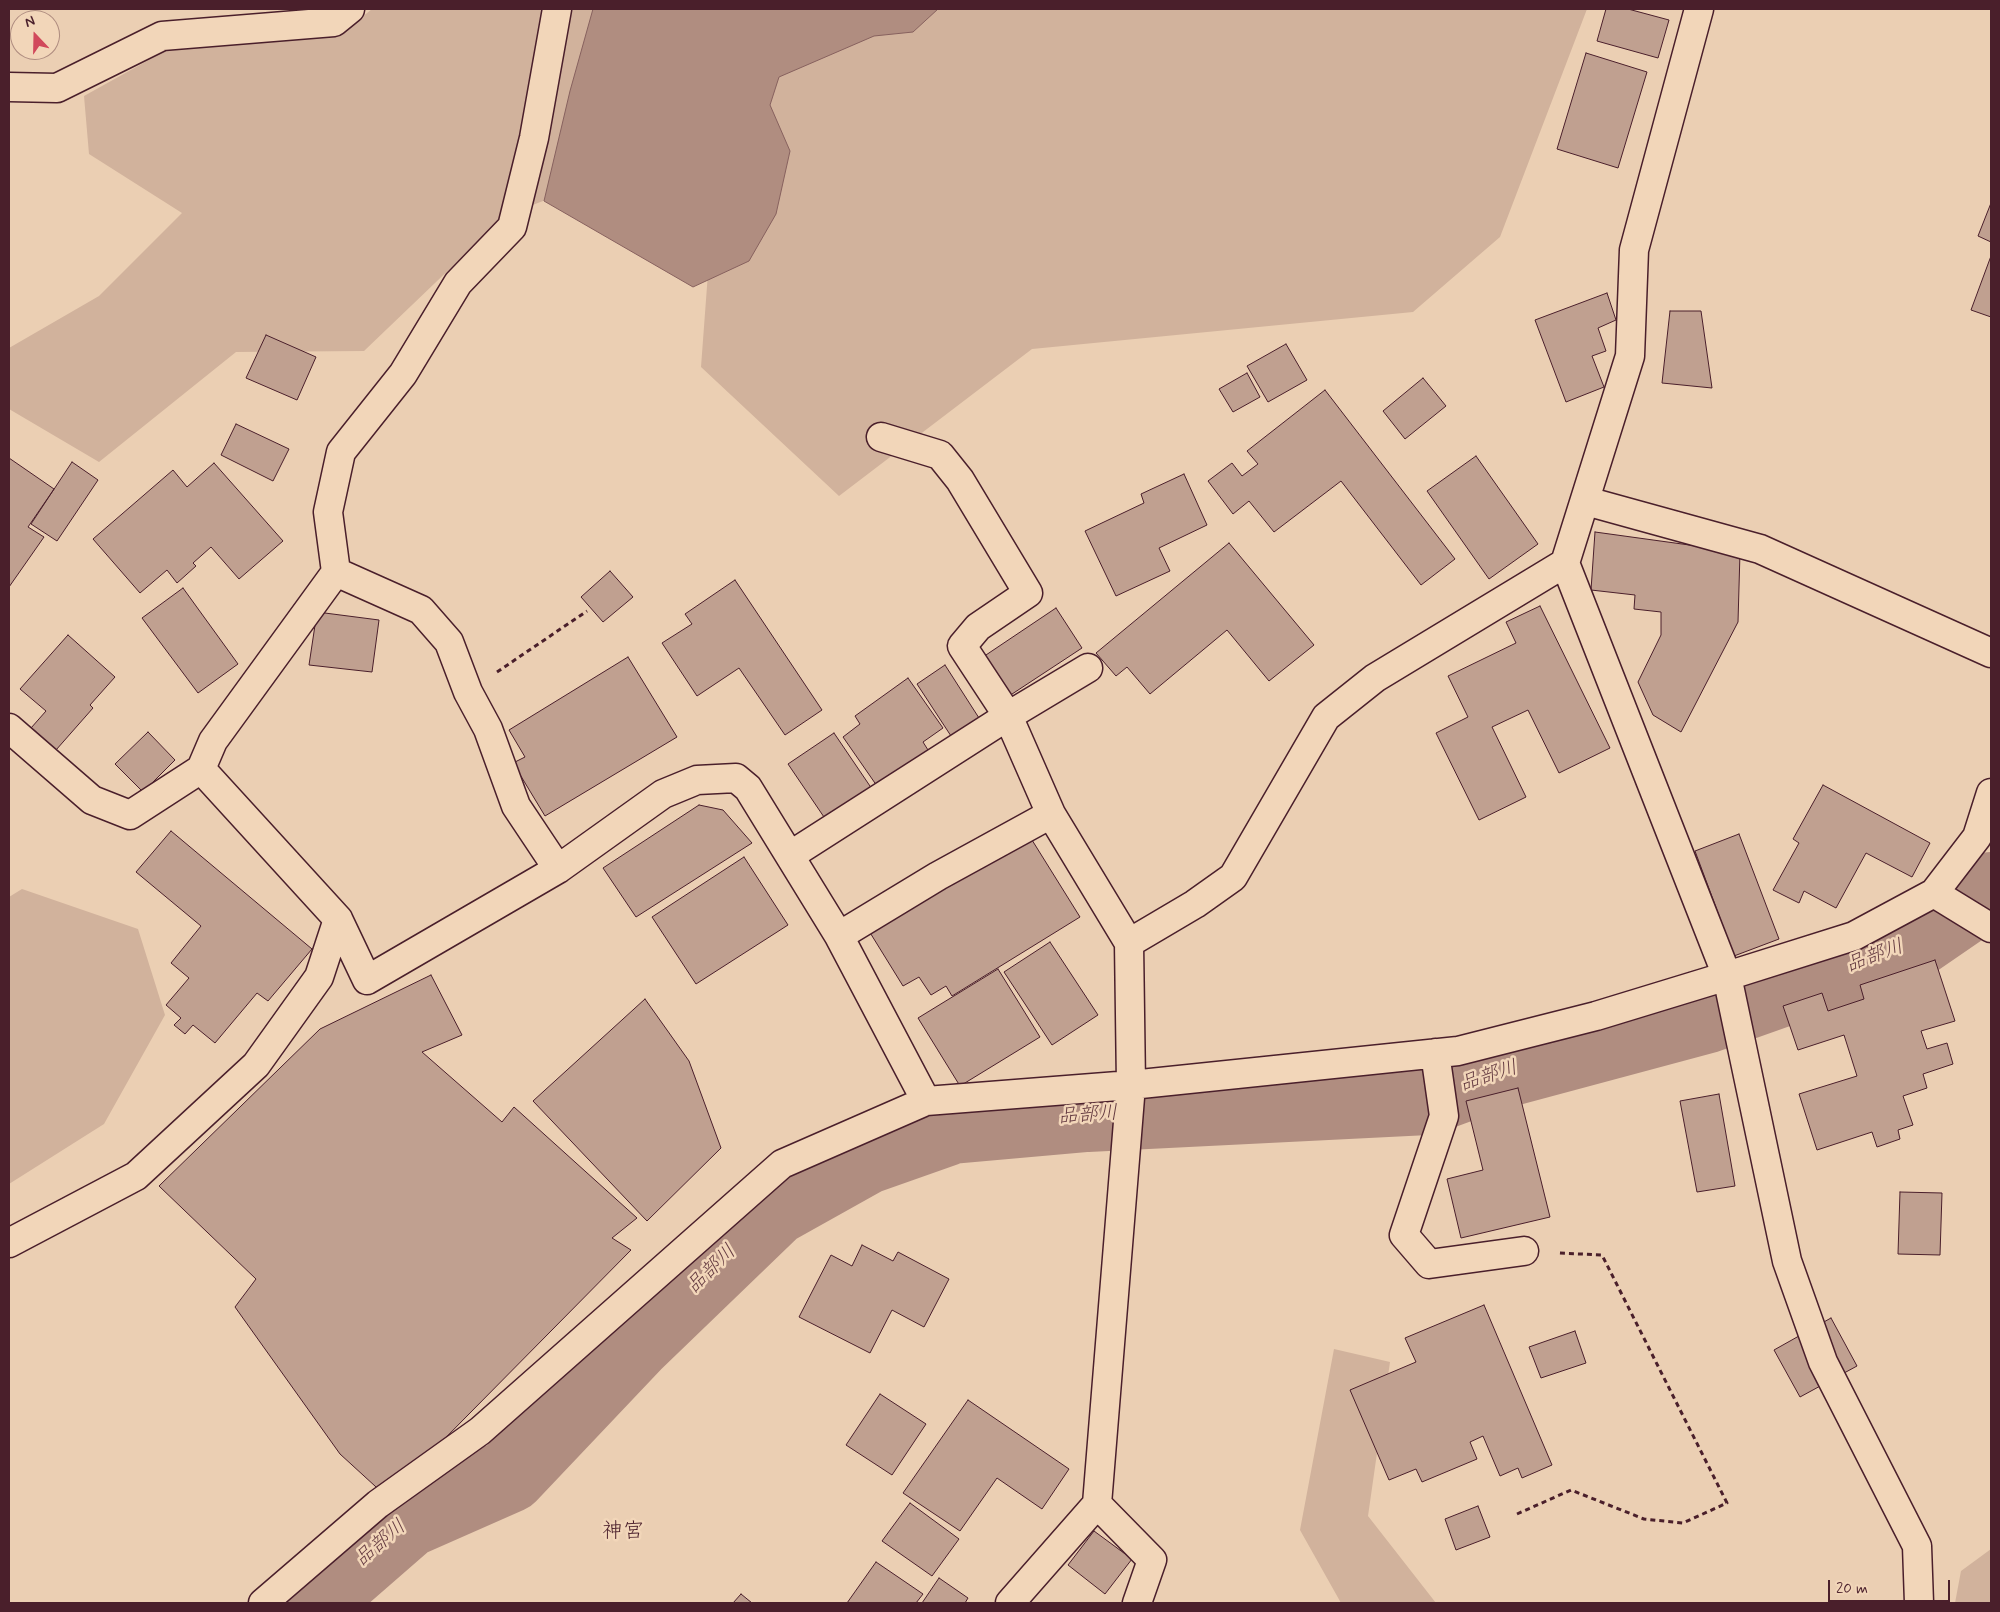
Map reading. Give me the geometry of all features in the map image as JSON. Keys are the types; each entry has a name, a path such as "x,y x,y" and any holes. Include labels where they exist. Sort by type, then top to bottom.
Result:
{"street":[{"path":"9,87 58,88 162,36 334,22 350,9"},
{"path":"9,728 92,800 130,814 201,770 213,741 336,572 328,512 341,452 403,374 458,284 512,227 534,138 557,9"},
{"path":"1699,9 1634,250 1630,356 1566,563 1727,976 1787,1261 1823,1362 1917,1546 1919,1603"},
{"path":"881,437 940,455 960,480 1028,593 978,627 962,646 1008,716 1051,814 1129,943 1131,1085 1096,1504 1010,1603"},
{"path":"1586,501 1760,549 1991,653"},
{"path":"1129,943 1195,904 1233,876 1326,717 1375,678 1566,563"},
{"path":"336,572 421,610 449,642 468,692 488,729 516,806 558,869"},
{"path":"791,856 1008,716 1088,668"},
{"path":"201,770 338,919 367,980 558,869 664,794 697,780 736,778 748,788 839,936 926,1101"},
{"path":"263,1603 378,1504 480,1431 782,1164 926,1101 1131,1085 1458,1051 1596,1016 1727,976 1854,936 1934,893 1977,837 1991,793"},
{"path":"839,936 938,876 1051,814"},
{"path":"1934,893 1991,928"},
{"path":"9,1243 136,1176 256,1065 319,976 338,919"},
{"path":"1435,1053 1444,1116 1404,1235 1429,1264 1524,1251"},
{"path":"1096,1504 1152,1560 1137,1603"}],"path":[{"path":"468,692 587,611"},
{"path":"1517,1514 1571,1490 1644,1519 1683,1523 1727,1504 1602,1255 1524,1251"}],"shaded area":[{"path":"372,9 1587,9 1500,237 1413,312 1032,349 839,496 701,367 710,246 588,184 506,215 364,351 236,352 99,462 9,409 9,348 99,296 182,213 89,154 84,96 183,41 344,32"},
{"path":"593,9 938,9 913,32 874,36 779,77 770,105 790,151 776,214 749,261 693,287 544,201 570,91"},
{"path":"22,889 138,929 165,1015 104,1124 9,1184 9,897"},
{"path":"1334,1349 1390,1362 1368,1516 1436,1603 1341,1603 1300,1530"},
{"path":"1991,1549 1991,1603 1955,1603 1961,1571"}],"building":[{"path":"1606,9 1628,9 1669,20 1658,58 1597,41"},
{"path":"1586,53 1647,72 1618,168 1557,149"},
{"path":"1991,203 1991,242 1978,236"},
{"path":"1991,256 1991,317 1971,310"},
{"path":"1607,293 1616,320 1598,328 1606,351 1592,356 1604,387 1566,402 1535,320"},
{"path":"1670,311 1701,311 1712,388 1662,383"},
{"path":"266,335 316,357 297,400 246,378"},
{"path":"1286,344 1307,380 1268,402 1247,366"},
{"path":"1247,373 1260,397 1233,412 1219,389"},
{"path":"1423,378 1446,406 1405,439 1383,411"},
{"path":"1325,390 1455,559 1421,585 1341,481 1274,532 1249,501 1233,514 1208,481 1232,463 1242,476 1258,464 1247,451"},
{"path":"236,424 289,449 273,481 221,455"},
{"path":"1476,456 1538,544 1489,579 1427,491"},
{"path":"9,458 54,489 28,527 44,537 9,587"},
{"path":"72,462 98,480 57,541 31,524"},
{"path":"214,463 283,541 239,579 211,547 193,563 196,566 177,583 167,570 140,593 93,539 173,470 187,487"},
{"path":"1184,474 1207,525 1159,548 1170,571 1116,596 1085,531 1144,503 1141,494"},
{"path":"1595,532 1740,552 1738,622 1681,732 1653,715 1638,682 1661,635 1661,612 1634,609 1635,595 1591,590"},
{"path":"1229,543 1314,645 1269,681 1227,630 1150,694 1127,667 1116,676 1096,653"},
{"path":"610,571 633,597 603,622 581,597"},
{"path":"735,580 822,710 785,735 739,668 697,696 662,643 692,624 685,614"},
{"path":"183,588 238,664 198,693 142,618"},
{"path":"1540,606 1610,748 1559,773 1528,710 1492,727 1526,797 1479,820 1436,733 1468,717 1448,676 1516,643 1506,622"},
{"path":"1056,608 1082,648 1006,698 980,659"},
{"path":"317,612 379,620 372,672 309,665"},
{"path":"68,635 115,677 90,705 93,708 56,750 31,728 46,711 20,689"},
{"path":"628,657 677,737 545,816 513,763 525,757 509,730"},
{"path":"945,665 979,718 951,736 917,684"},
{"path":"908,678 943,728 923,742 928,750 877,786 843,737 860,724 855,716"},
{"path":"148,732 175,760 143,792 115,764"},
{"path":"834,733 872,789 826,820 788,764"},
{"path":"1823,785 1930,843 1912,877 1866,853 1836,908 1804,891 1799,903 1773,890 1799,843 1793,839"},
{"path":"699,805 723,810 752,843 636,917 603,868"},
{"path":"171,831 312,949 268,1001 257,993 215,1043 193,1025 185,1034 174,1025 181,1018 166,1005 189,978 171,963 201,926 136,872"},
{"path":"1027,832 1080,917 952,996 946,986 931,995 919,977 903,986 869,931"},
{"path":"1739,834 1779,939 1734,956 1695,851"},
{"path":"744,857 788,925 696,984 652,917"},
{"path":"1050,942 1098,1015 1052,1045 1004,972"},
{"path":"1935,960 1955,1021 1921,1031 1927,1049 1947,1043 1953,1064 1923,1074 1927,1088 1903,1096 1913,1125 1898,1130 1900,1139 1877,1147 1872,1132 1817,1150 1799,1094 1857,1076 1844,1035 1798,1050 1783,1006 1822,993 1828,1011 1864,999 1860,985"},
{"path":"998,969 1040,1037 960,1086 918,1018"},
{"path":"431,975 462,1035 422,1052 502,1122 514,1107 637,1218 612,1238 631,1250 387,1497 340,1454 235,1307 256,1279 159,1186 320,1029"},
{"path":"645,999 689,1061 721,1148 647,1221 533,1101"},
{"path":"1518,1088 1550,1217 1461,1238 1447,1179 1483,1170 1466,1101"},
{"path":"1719,1094 1735,1186 1697,1192 1680,1101"},
{"path":"1900,1192 1942,1193 1940,1255 1898,1254"},
{"path":"862,1245 893,1261 898,1252 949,1279 924,1327 892,1310 870,1353 799,1317 831,1255 852,1266"},
{"path":"1484,1305 1552,1465 1522,1478 1518,1468 1500,1476 1483,1436 1470,1442 1477,1459 1422,1482 1416,1469 1389,1480 1350,1390 1416,1362 1405,1338"},
{"path":"1831,1318 1857,1366 1800,1397 1774,1350"},
{"path":"1575,1331 1586,1363 1541,1378 1529,1347"},
{"path":"880,1394 926,1424 892,1475 846,1445"},
{"path":"968,1400 1069,1469 1042,1509 997,1478 960,1531 903,1493"},
{"path":"910,1503 959,1539 932,1576 882,1541"},
{"path":"1478,1506 1490,1537 1456,1550 1445,1519"},
{"path":"1094,1531 1132,1559 1105,1594 1068,1565"},
{"path":"876,1562 923,1594 916,1603 847,1603"},
{"path":"939,1578 968,1598 965,1603 922,1603"},
{"path":"741,1594 752,1603 733,1603"}],"waterway":[{"name":"品部川","path":"313,1603 407,1521 509,1476 636,1342 774,1209 867,1157 952,1127 1087,1115 1427,1098 1492,1074 1708,1016 1911,944 1991,889"}],"district":[{"name":"神宮","path":"623,1533"}]}
